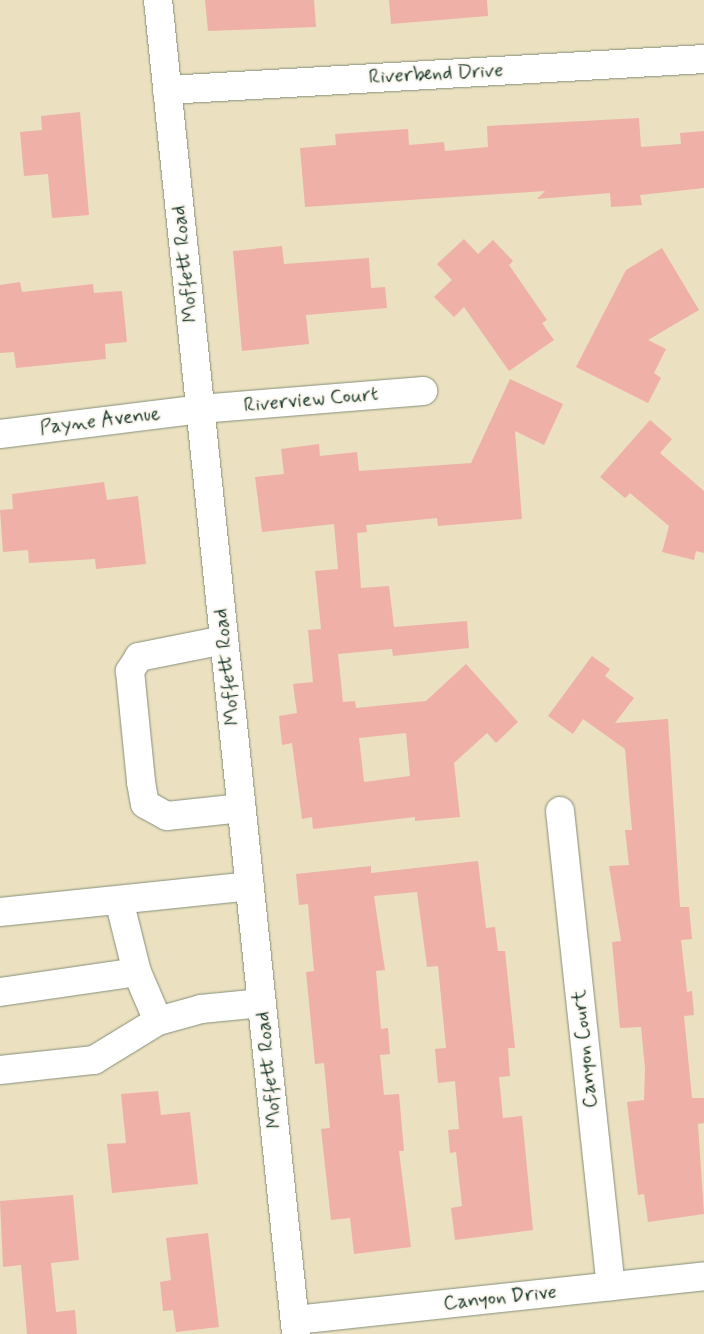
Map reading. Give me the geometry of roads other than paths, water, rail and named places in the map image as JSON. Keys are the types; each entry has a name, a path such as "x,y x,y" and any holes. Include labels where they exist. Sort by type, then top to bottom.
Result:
{"street":[{"name":"Moffett Road","path":"158,0 295,1327"},
{"name":"Riverbend Drive","path":"167,90 704,59"},
{"name":"Riverview Court","path":"200,409 423,391"},
{"name":"Payne Avenue","path":"0,434 200,409"},
{"path":"224,640 138,657 130,671 140,782 145,804 167,816 242,808"},
{"name":"Canyon Court","path":"560,811 611,1286"},
{"path":"0,912 250,886"},
{"path":"119,900 137,972 158,1021"},
{"path":"0,992 137,972"},
{"path":"0,1070 94,1060 158,1021 201,1009 262,1003"},
{"name":"Canyon Drive","path":"295,1327 611,1286 704,1276"}]}
